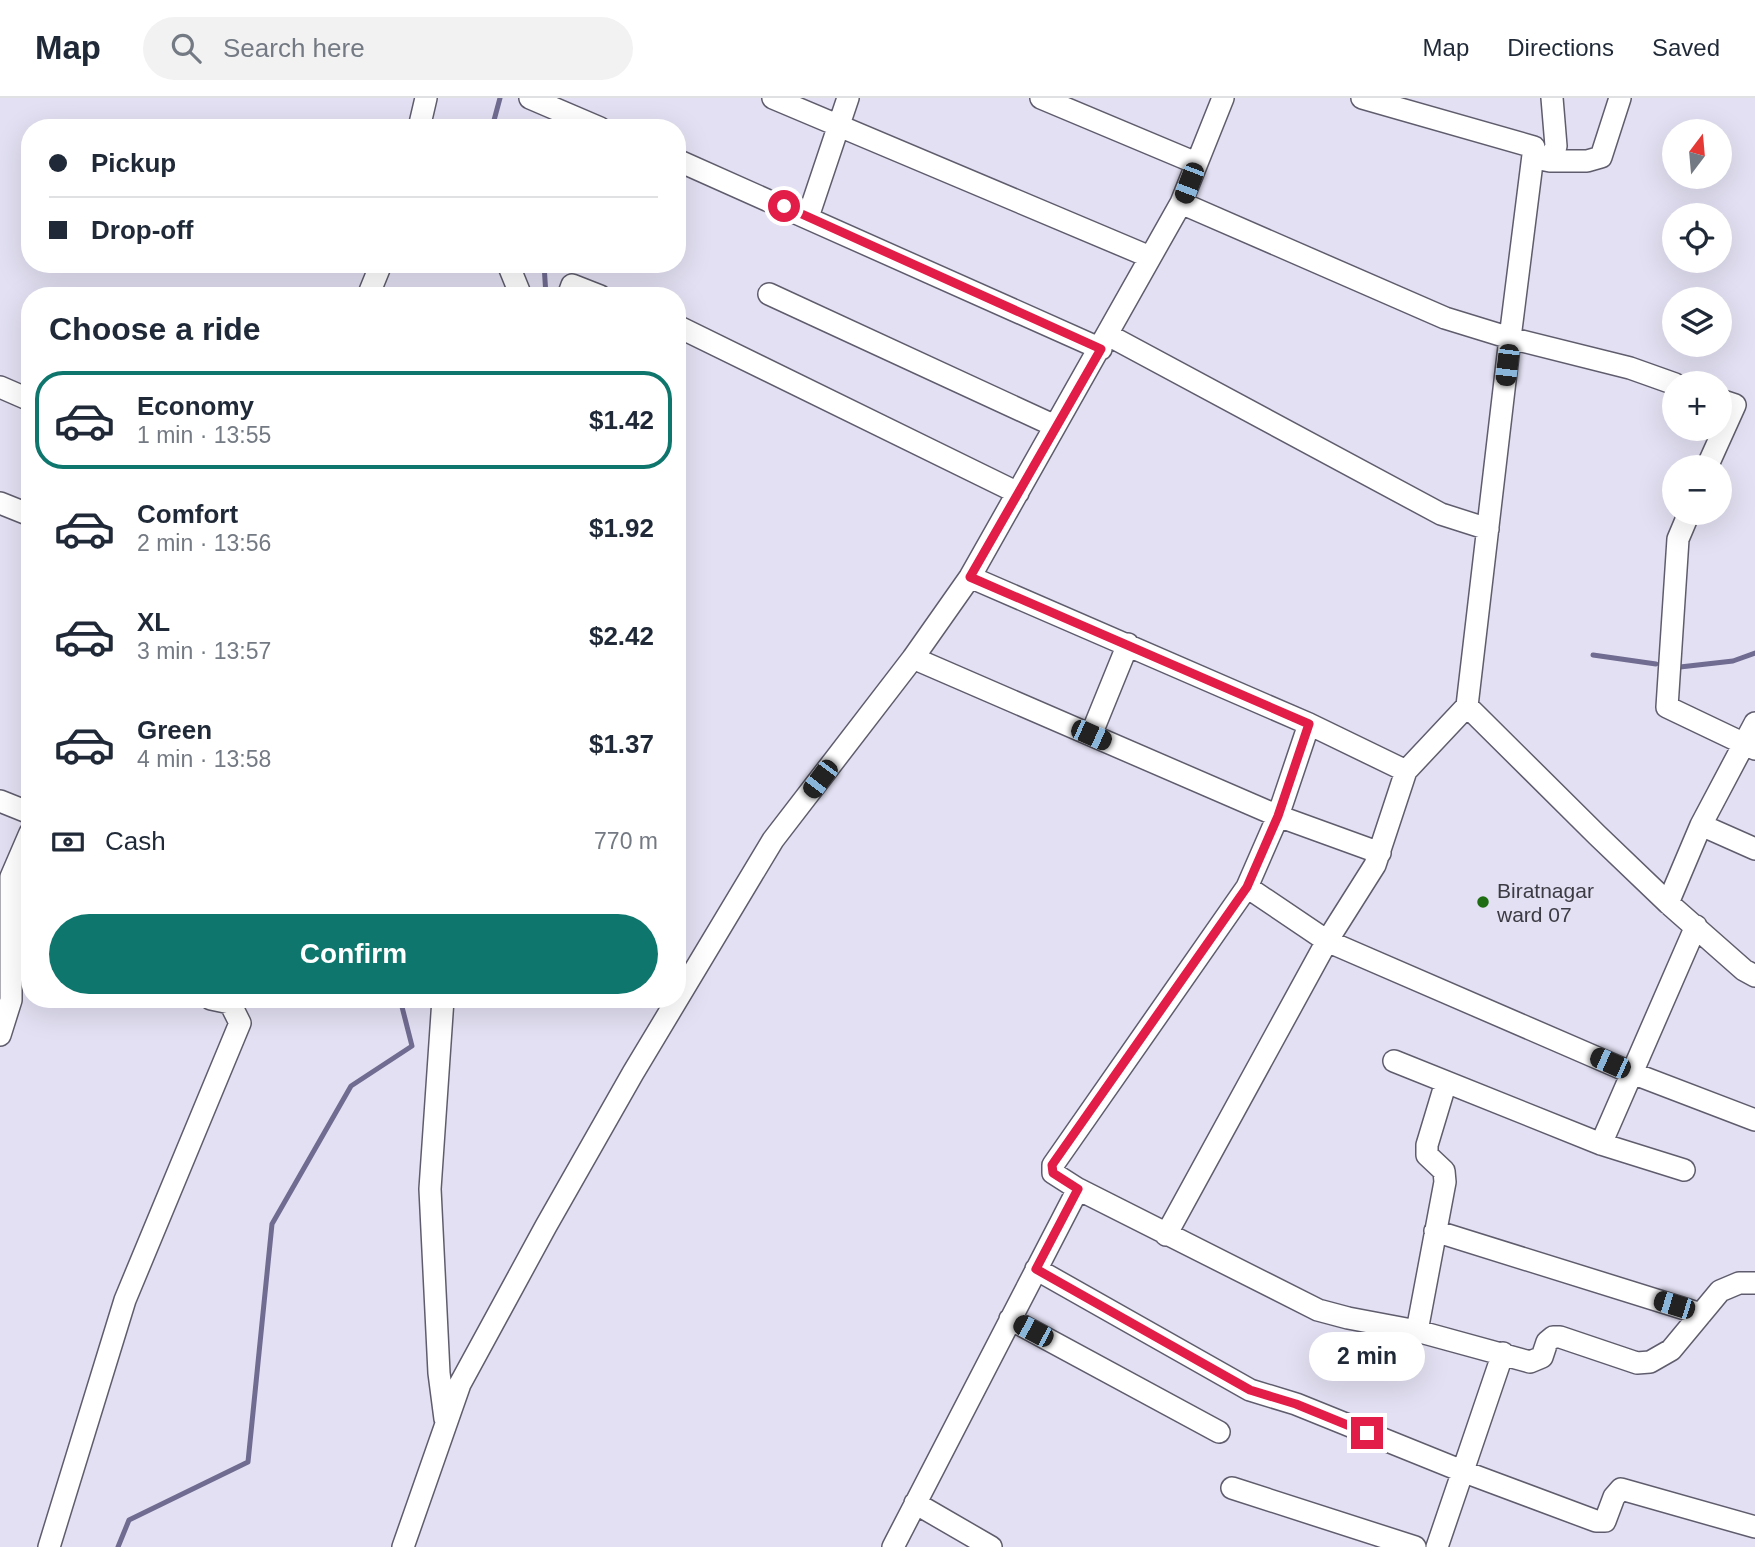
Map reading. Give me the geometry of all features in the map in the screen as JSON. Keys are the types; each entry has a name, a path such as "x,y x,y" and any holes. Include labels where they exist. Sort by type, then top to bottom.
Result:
{"street":[{"path":"421,119 426,98"},
{"path":"530,98 579,119"},
{"path":"773,98 1150,257"},
{"path":"807,217 848,98"},
{"path":"1041,98 1196,163"},
{"path":"686,985 773,840 913,658 970,577 1105,342 1181,203 1223,98"},
{"path":"1362,98 1534,147 1541,159"},
{"path":"1166,1235 1327,941 1375,865 1406,771 1467,706 1510,338 1541,159 1556,146 1552,98"},
{"path":"1541,159 1587,161 1601,157 1620,98"},
{"path":"686,164 1105,342 1441,514 1488,529"},
{"path":"1181,203 1445,318 1510,338 1630,368 1662,379"},
{"path":"769,294 1055,426"},
{"path":"686,330 1018,493"},
{"path":"0,387 21,396"},
{"path":"0,503 21,511"},
{"path":"1684,525 1678,539 1667,707 1750,746"},
{"path":"970,577 1309,724 1406,771"},
{"path":"1091,735 1128,644"},
{"path":"913,658 1278,816 1380,853"},
{"path":"1467,706 1668,903 1744,970 1755,976"},
{"path":"1668,903 1701,825 1750,746 1755,723"},
{"path":"1309,724 1278,816 1247,887 1052,1165 1053,1173 1166,1235 1318,1310 1417,1331 1530,1362 1542,1357 1547,1342 1553,1337 1637,1363 1650,1362 1671,1350 1720,1291 1739,1283 1755,1283"},
{"path":"0,800 21,809"},
{"path":"1701,825 1755,849"},
{"path":"0,1035 11,1000 11,877 21,853"},
{"path":"1247,887 1327,941 1632,1073 1755,1120"},
{"path":"1601,1144 1696,926"},
{"path":"48,1547 125,1300 240,1023 232,1008"},
{"path":"442,1008 430,1189 439,1373 446,1424"},
{"path":"403,1547 460,1384 546,1226 672,1008"},
{"path":"1394,1061 1601,1144 1684,1170"},
{"path":"1417,1331 1446,1182 1444,1171 1427,1155 1427,1145 1446,1082"},
{"path":"893,1547 1078,1189"},
{"path":"1435,1231 1701,1314"},
{"path":"1036,1269 1250,1390 1296,1404 1462,1471 1596,1521 1605,1521 1614,1496 1621,1489 1755,1527"},
{"path":"1010,1319 1219,1432"},
{"path":"1437,1547 1503,1353"},
{"path":"1232,1488 1415,1547"},
{"path":"915,1503 991,1547"}],"waterway":[{"path":"494,119 500,98"},
{"path":"545,273 545,287"},
{"path":"1680,667 1733,661 1755,653"},
{"path":"1593,655 1656,664"},
{"path":"118,1547 129,1520 248,1462 272,1224 351,1086 412,1046 402,1008"}],"place":[{"name":"Biratnagar ward 07","path":"1483,902"}],"route":[{"path":"784,206 1101,349 970,577 1309,724 1278,816 1247,887 1052,1165 1053,1173 1078,1189 1036,1269 1250,1390 1296,1404 1367,1433"}]}
